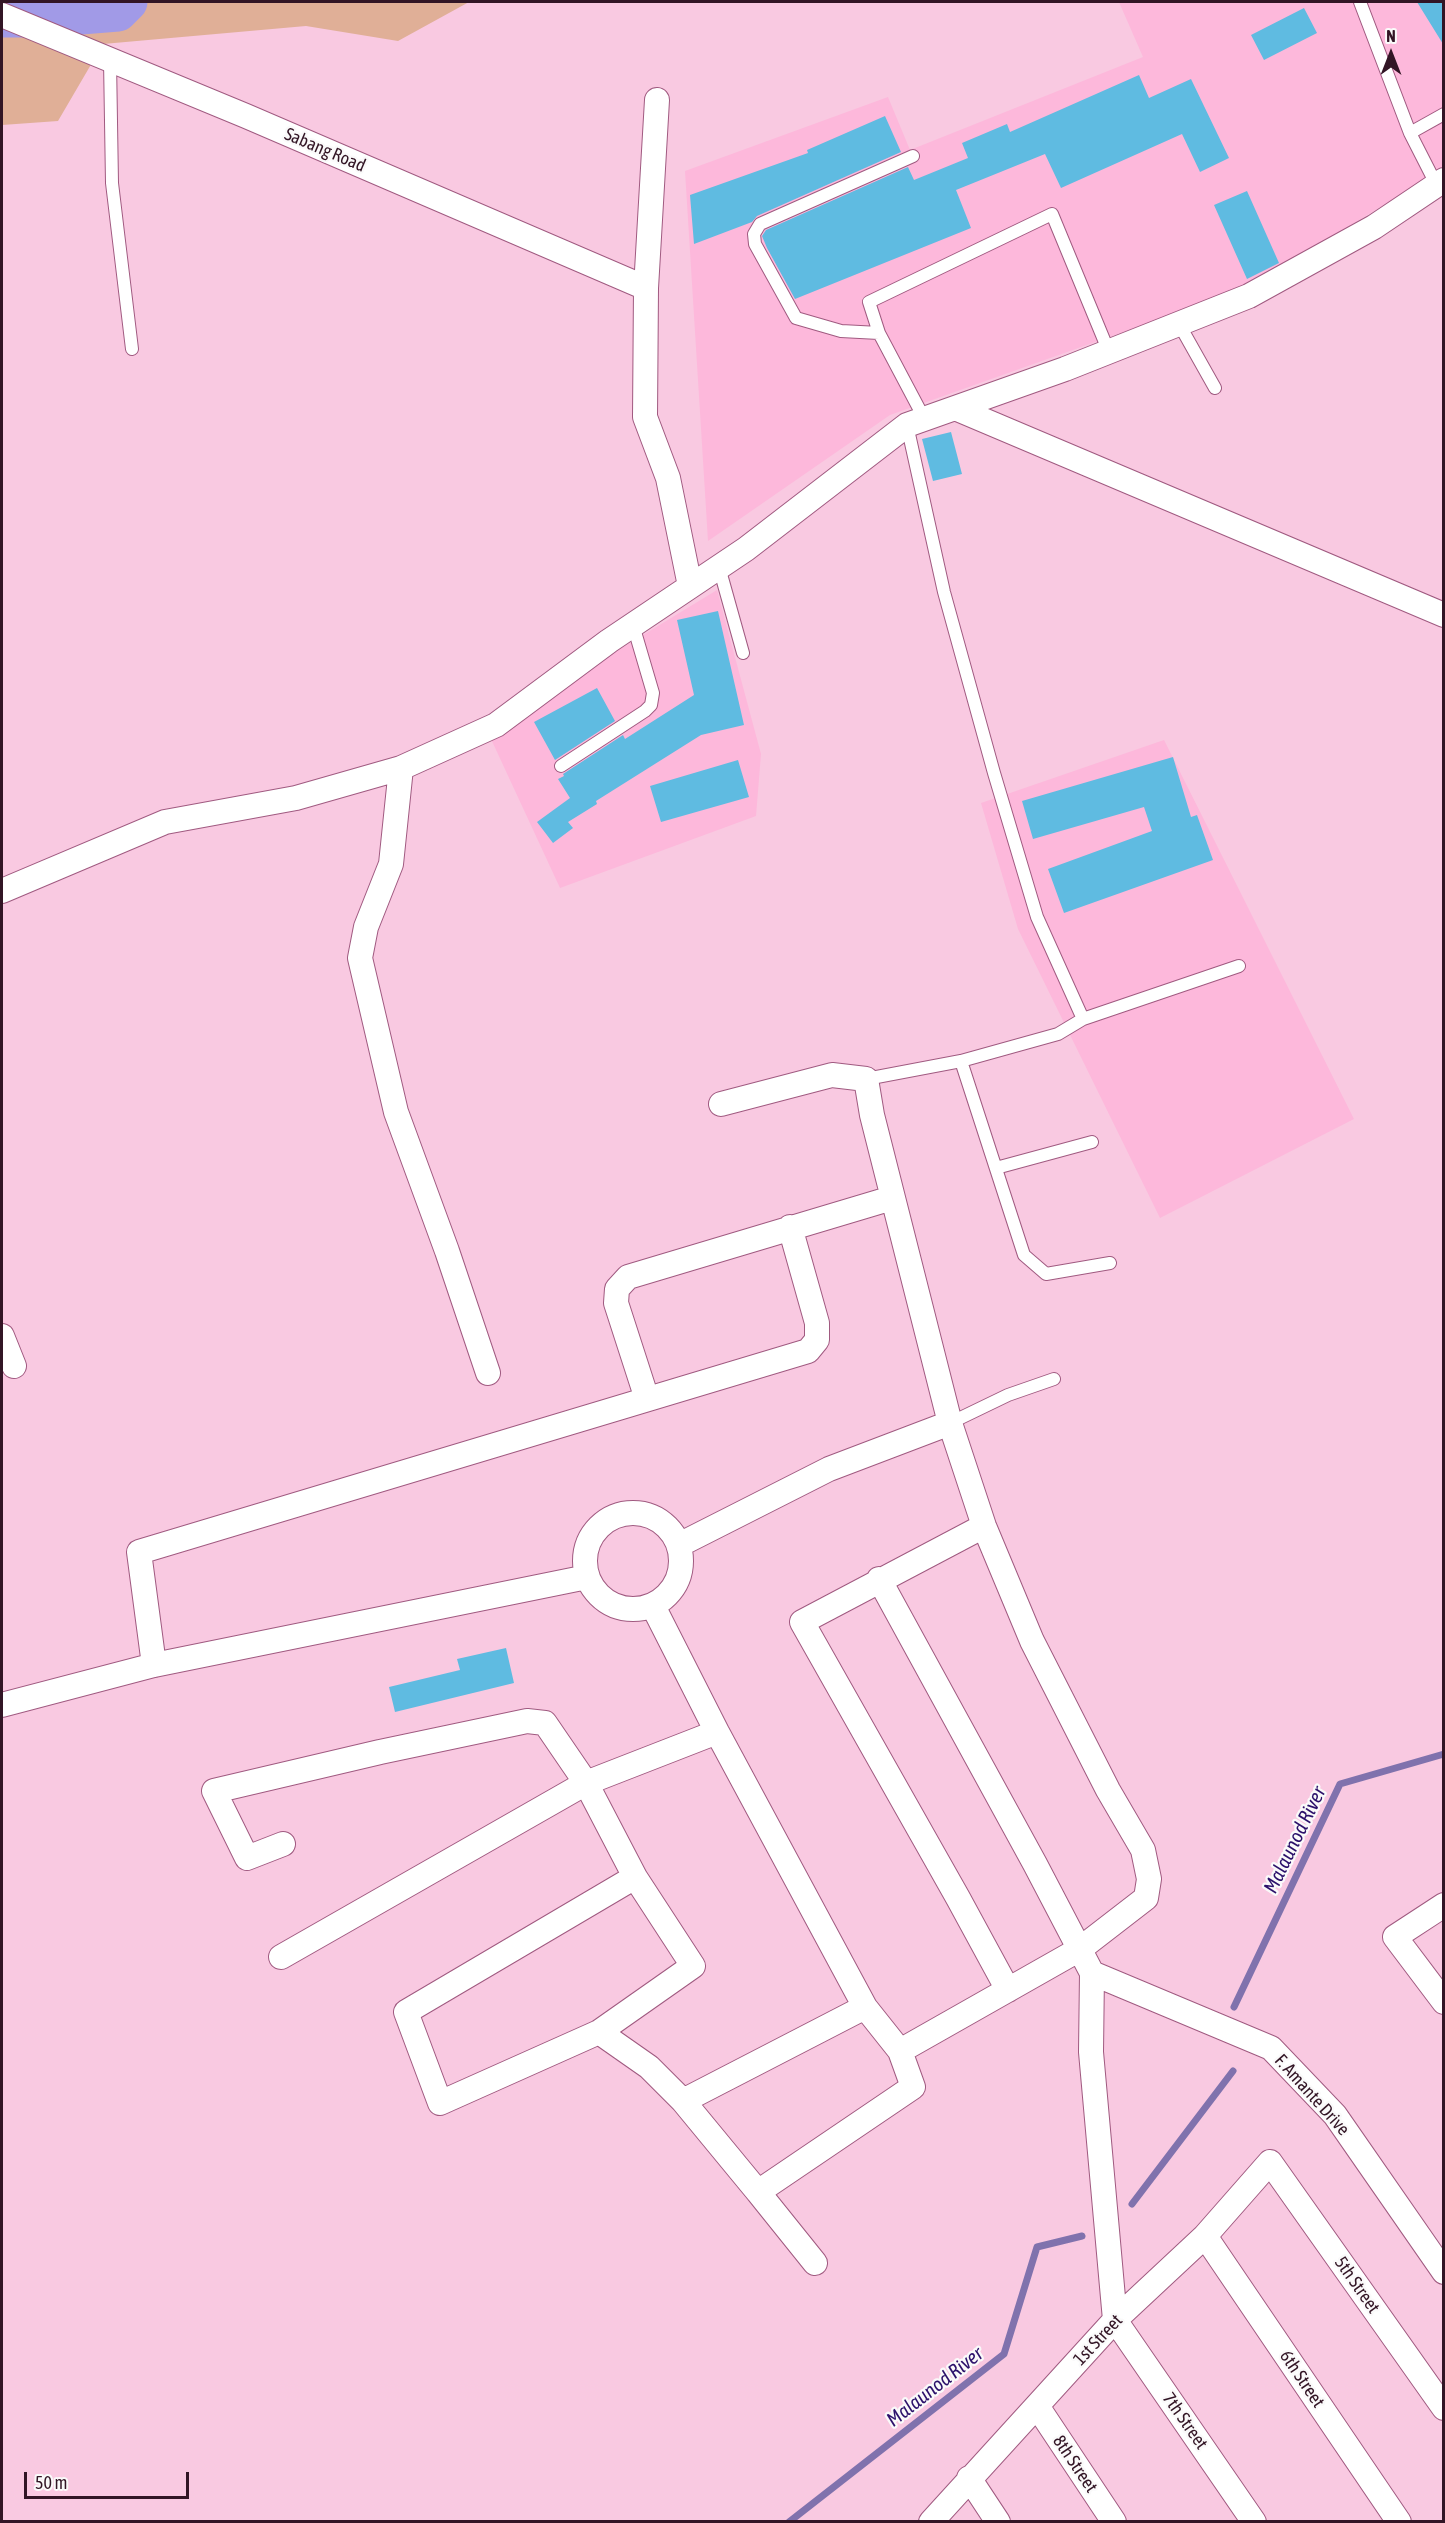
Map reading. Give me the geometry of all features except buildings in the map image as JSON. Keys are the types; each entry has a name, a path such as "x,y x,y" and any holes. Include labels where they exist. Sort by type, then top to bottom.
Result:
{"street":[{"name":"Sabang Road","path":"2,15 646,288"},
{"path":"657,100 646,288 645,417 668,478 690,586"},
{"path":"2,891 165,822 296,798 401,768 496,725 633,625 746,549 915,422 1109,352 1249,296 1374,227 1440,182"},
{"path":"955,408 1443,615"},
{"path":"401,768 391,864 366,927 360,957 396,1112 447,1251 488,1373"},
{"path":"722,1104 832,1075 866,1079 872,1115 892,1198 950,1423 984,1526 1032,1641 1108,1790 1143,1850 1149,1879 1146,1898 1080,1949 900,2051"},
{"path":"647,1400 615,1303 616,1289 628,1277 892,1198"},
{"path":"154,1665 139,1552 808,1350 817,1340 818,1323 790,1227"},
{"path":"2,1336 14,1366"},
{"path":"679,1545 829,1469 950,1423"},
{"path":"625,1514 642,1514 658,1519 670,1530 679,1545 682,1559 680,1574 674,1587 665,1598 653,1606 637,1610 621,1609 600,1597 587,1577 584,1560 587,1544 596,1530 609,1519 625,1514"},
{"path":"984,1526 879,1579 802,1622 1008,1990"},
{"path":"2,1705 154,1665 587,1577"},
{"path":"879,1579 1092,1973 1091,2052 1115,2320"},
{"path":"653,1606 717,1732 865,2007 900,2051 913,2087 758,2192"},
{"path":"283,1844 247,1858 214,1791 380,1752 527,1721 545,1723 586,1783 636,1877 693,1966 599,2032 440,2103 406,2012 636,1877"},
{"path":"281,1957 586,1783 717,1732"},
{"path":"1443,1905 1395,1937 1443,2002"},
{"name":"F. Amante Drive","path":"1092,1973 1271,2048 1335,2115 1443,2272"},
{"path":"683,2101 865,2007"},
{"path":"599,2032 649,2067 683,2101 815,2263"},
{"name":"1st Street","path":"931,2522 1115,2320 1205,2236 1270,2162"},
{"name":"5th Street","path":"1270,2162 1443,2408"},
{"name":"6th Street","path":"1205,2236 1399,2522"},
{"name":"7th Street","path":"1115,2320 1254,2522"},
{"name":"8th Street","path":"1037,2406 1114,2522"},
{"path":"969,2478 998,2522"}],"lane":[{"path":"1360,2 1410,133 1440,182"},
{"path":"110,60 112,183 132,349"},
{"path":"1410,133 1443,114"},
{"path":"879,333 841,331 796,318 755,243 754,234 760,225 913,156"},
{"path":"1083,1019 1037,917 944,592 915,422 869,302 1052,214 1109,352"},
{"path":"1179,324 1215,388"},
{"path":"719,567 742,653"},
{"path":"561,766 651,705 653,693 633,625"},
{"path":"866,1079 961,1061 1058,1034 1083,1019 1239,966"},
{"path":"961,1061 1024,1255 1046,1274 1110,1263"},
{"path":"996,1168 1092,1142"},
{"path":"950,1423 1008,1395 1054,1379"}],"shaded area":[{"path":"2,2 469,2 398,41 306,26 103,44 58,121 2,125"},
{"path":"1119,2 1443,2 1443,169 1247,288 890,415 708,541 685,171 888,97 910,150 1143,57"},
{"path":"717,590 761,754 756,816 560,888 491,739 607,657"},
{"path":"1164,740 1354,1119 1160,1218 1018,929 981,803"}],"waterway":[{"path":"2,18 44,18 118,12 128,2"},
{"name":"Malaunod River","path":"1234,2007 1340,1784 1444,1754"},
{"name":"Malaunod River","path":"1132,2204 1233,2071"},
{"name":"Malaunod River","path":"789,2522 1004,2354 1037,2247 1082,2236"}]}
